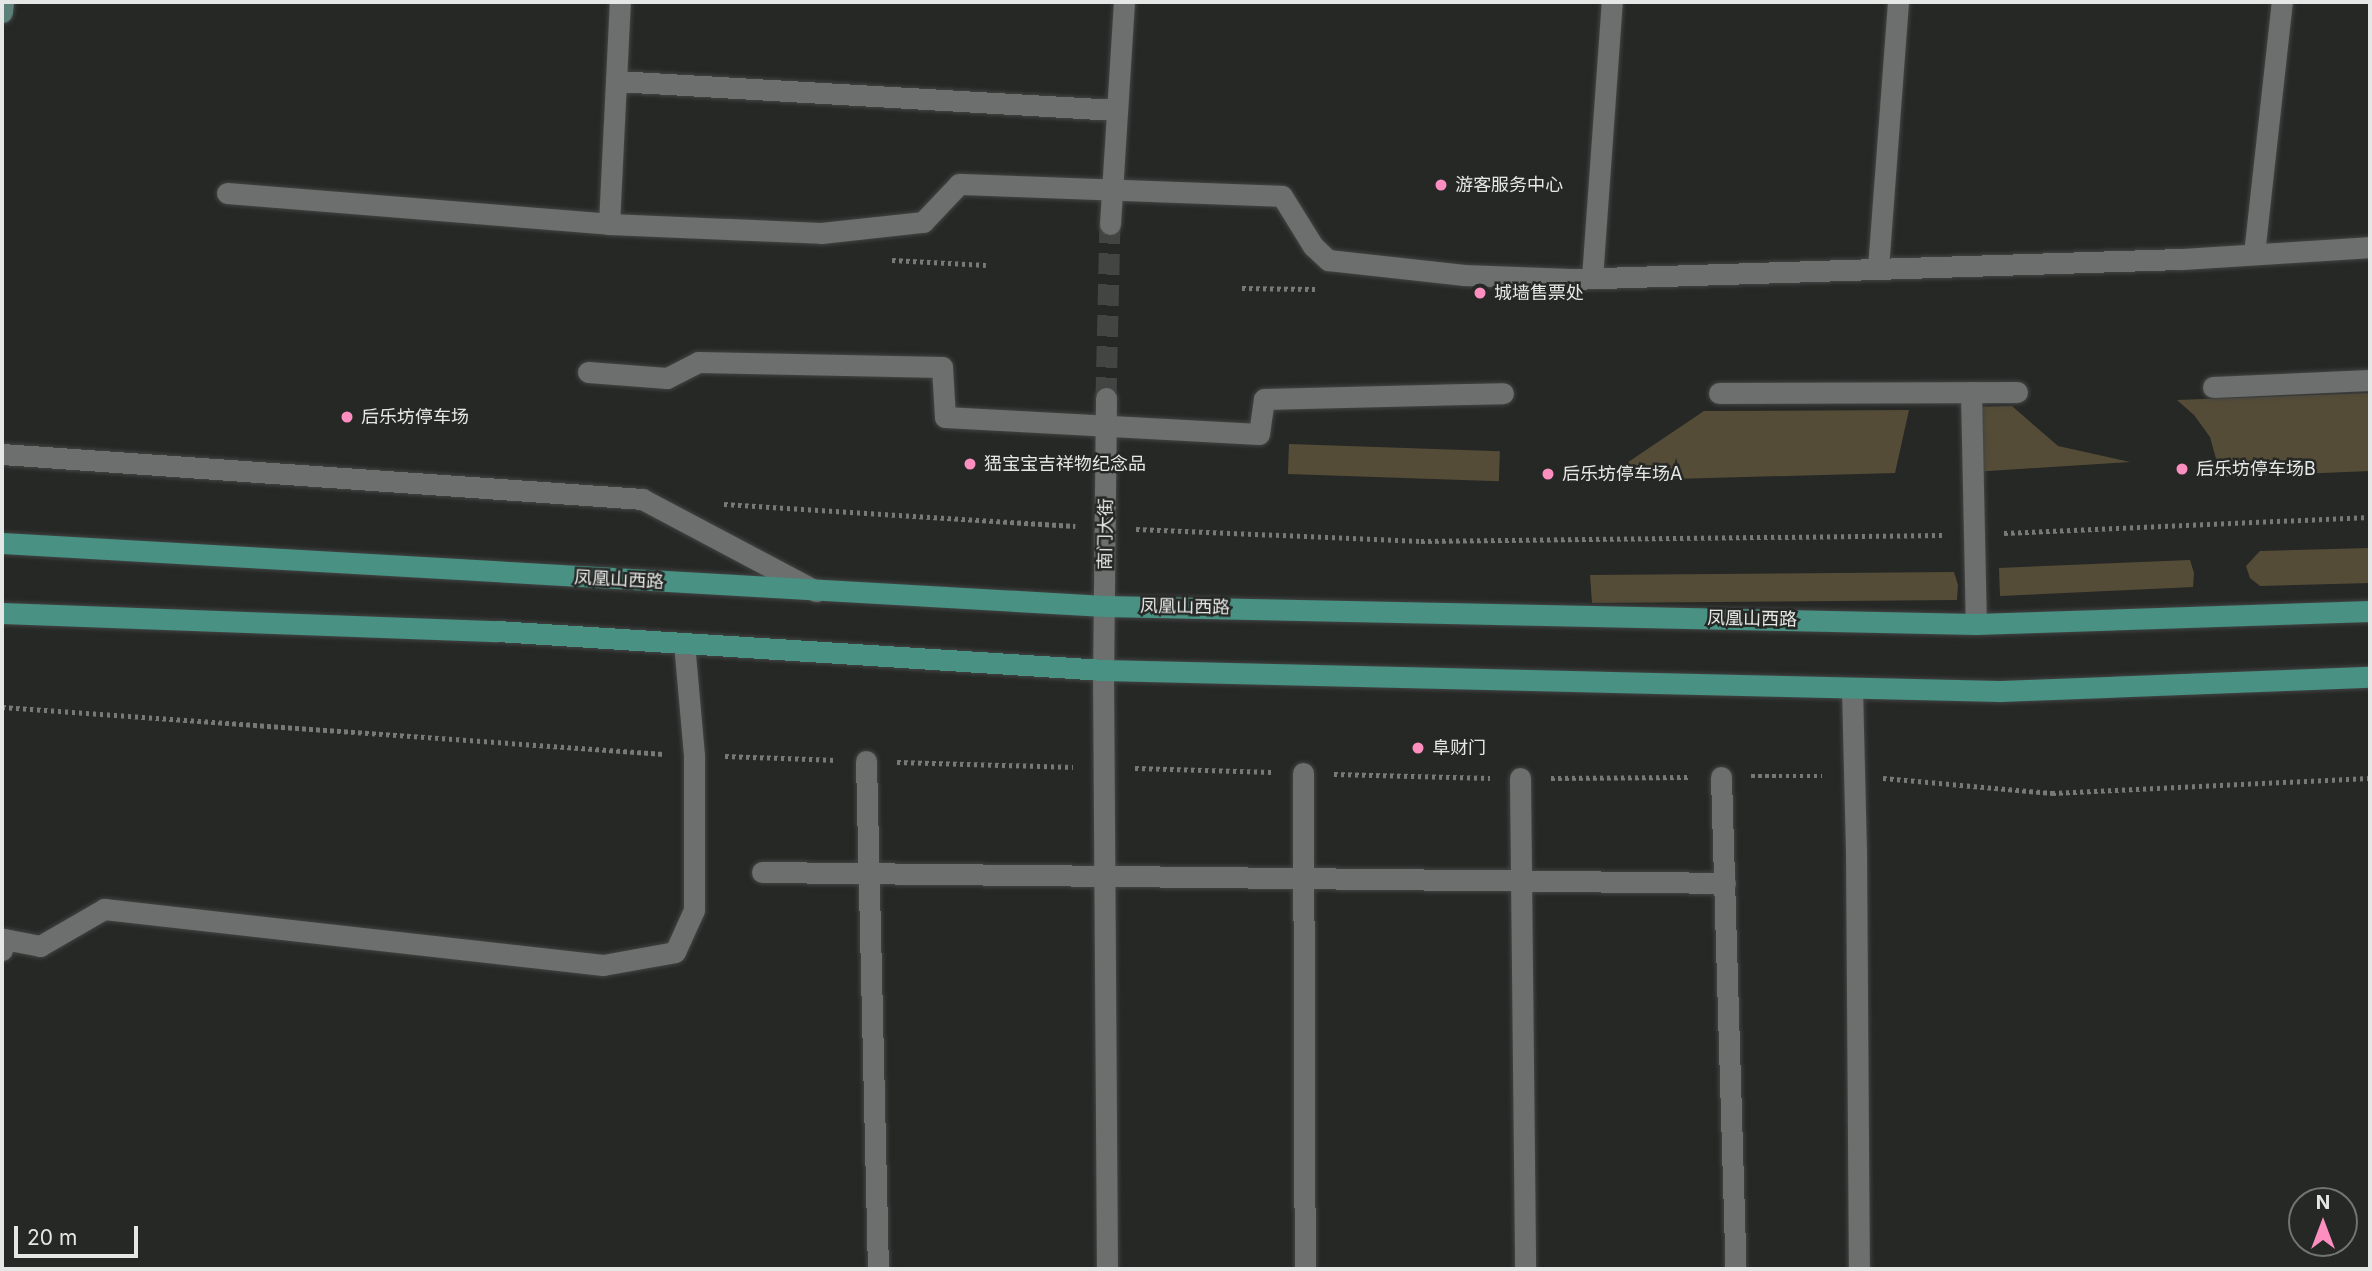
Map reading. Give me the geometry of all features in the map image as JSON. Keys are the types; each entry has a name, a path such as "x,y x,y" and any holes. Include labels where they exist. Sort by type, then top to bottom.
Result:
{"main road":[{"path":"2,12 3,2"},
{"name":"凤凰山西路","path":"2,543 818,592 1104,606 1976,624 2370,611"},
{"path":"2,613 497,631 1103,670 2000,691 2370,677"}],"street":[{"path":"609,224 620,2"},
{"path":"1110,224 1124,2"},
{"path":"1592,278 1612,2"},
{"path":"1878,268 1898,2"},
{"path":"2254,254 2282,2"},
{"path":"616,81 1116,110"},
{"path":"227,193 609,224 821,233 923,222 959,184 1282,196 1313,246 1328,260 1464,275 1592,278 2254,254 2370,247"},
{"path":"588,372 667,378 698,362 942,367 945,417 1259,434 1264,399 1503,393"},
{"path":"2213,387 2370,380"},
{"path":"1971,392 1976,624"},
{"path":"1719,393 2017,392"},
{"name":"南门大街","path":"1106,398 1103,768 1107,1269"},
{"path":"2,454 642,499 818,592"},
{"path":"2,942 40,946 104,909 603,965 675,952 694,910 694,755 684,644"},
{"path":"1852,688 1859,1269"},
{"path":"866,761 878,1269"},
{"path":"1303,773 1305,1269"},
{"path":"1721,777 1736,1269"},
{"path":"1520,778 1525,1269"},
{"path":"762,872 1725,883"}],"path":[{"path":"890,260 986,265"},
{"path":"2,707 694,755 866,761 1520,778 1854,776 2052,793 2370,778"}],"shaded area":[{"path":"2370,393 2370,471 2221,477 2210,437 2194,415 2177,400"},
{"path":"2012,406 2058,446 2130,462 1973,472 1973,407"},
{"path":"1909,410 1895,473 1600,481 1704,411"},
{"path":"1289,444 1500,451 1499,481 1288,474"},
{"path":"2370,548 2370,583 2260,586 2250,578 2246,566 2260,551"},
{"path":"2190,560 2194,573 2193,587 2000,596 1999,568"},
{"path":"1954,572 1958,585 1957,600 1592,603 1590,575"}],"tunnel":[{"path":"1106,398 1110,224"}],"place":[{"name":"游客服务中心","path":"1441,185"},
{"name":"城墙售票处","path":"1480,293"},
{"name":"后乐坊停车场","path":"347,417"},
{"name":"峱宝宝吉祥物纪念品","path":"970,464"},
{"name":"后乐坊停车场B","path":"2182,469"},
{"name":"后乐坊停车场A","path":"1548,474"},
{"name":"阜财门","path":"1418,748"}]}
